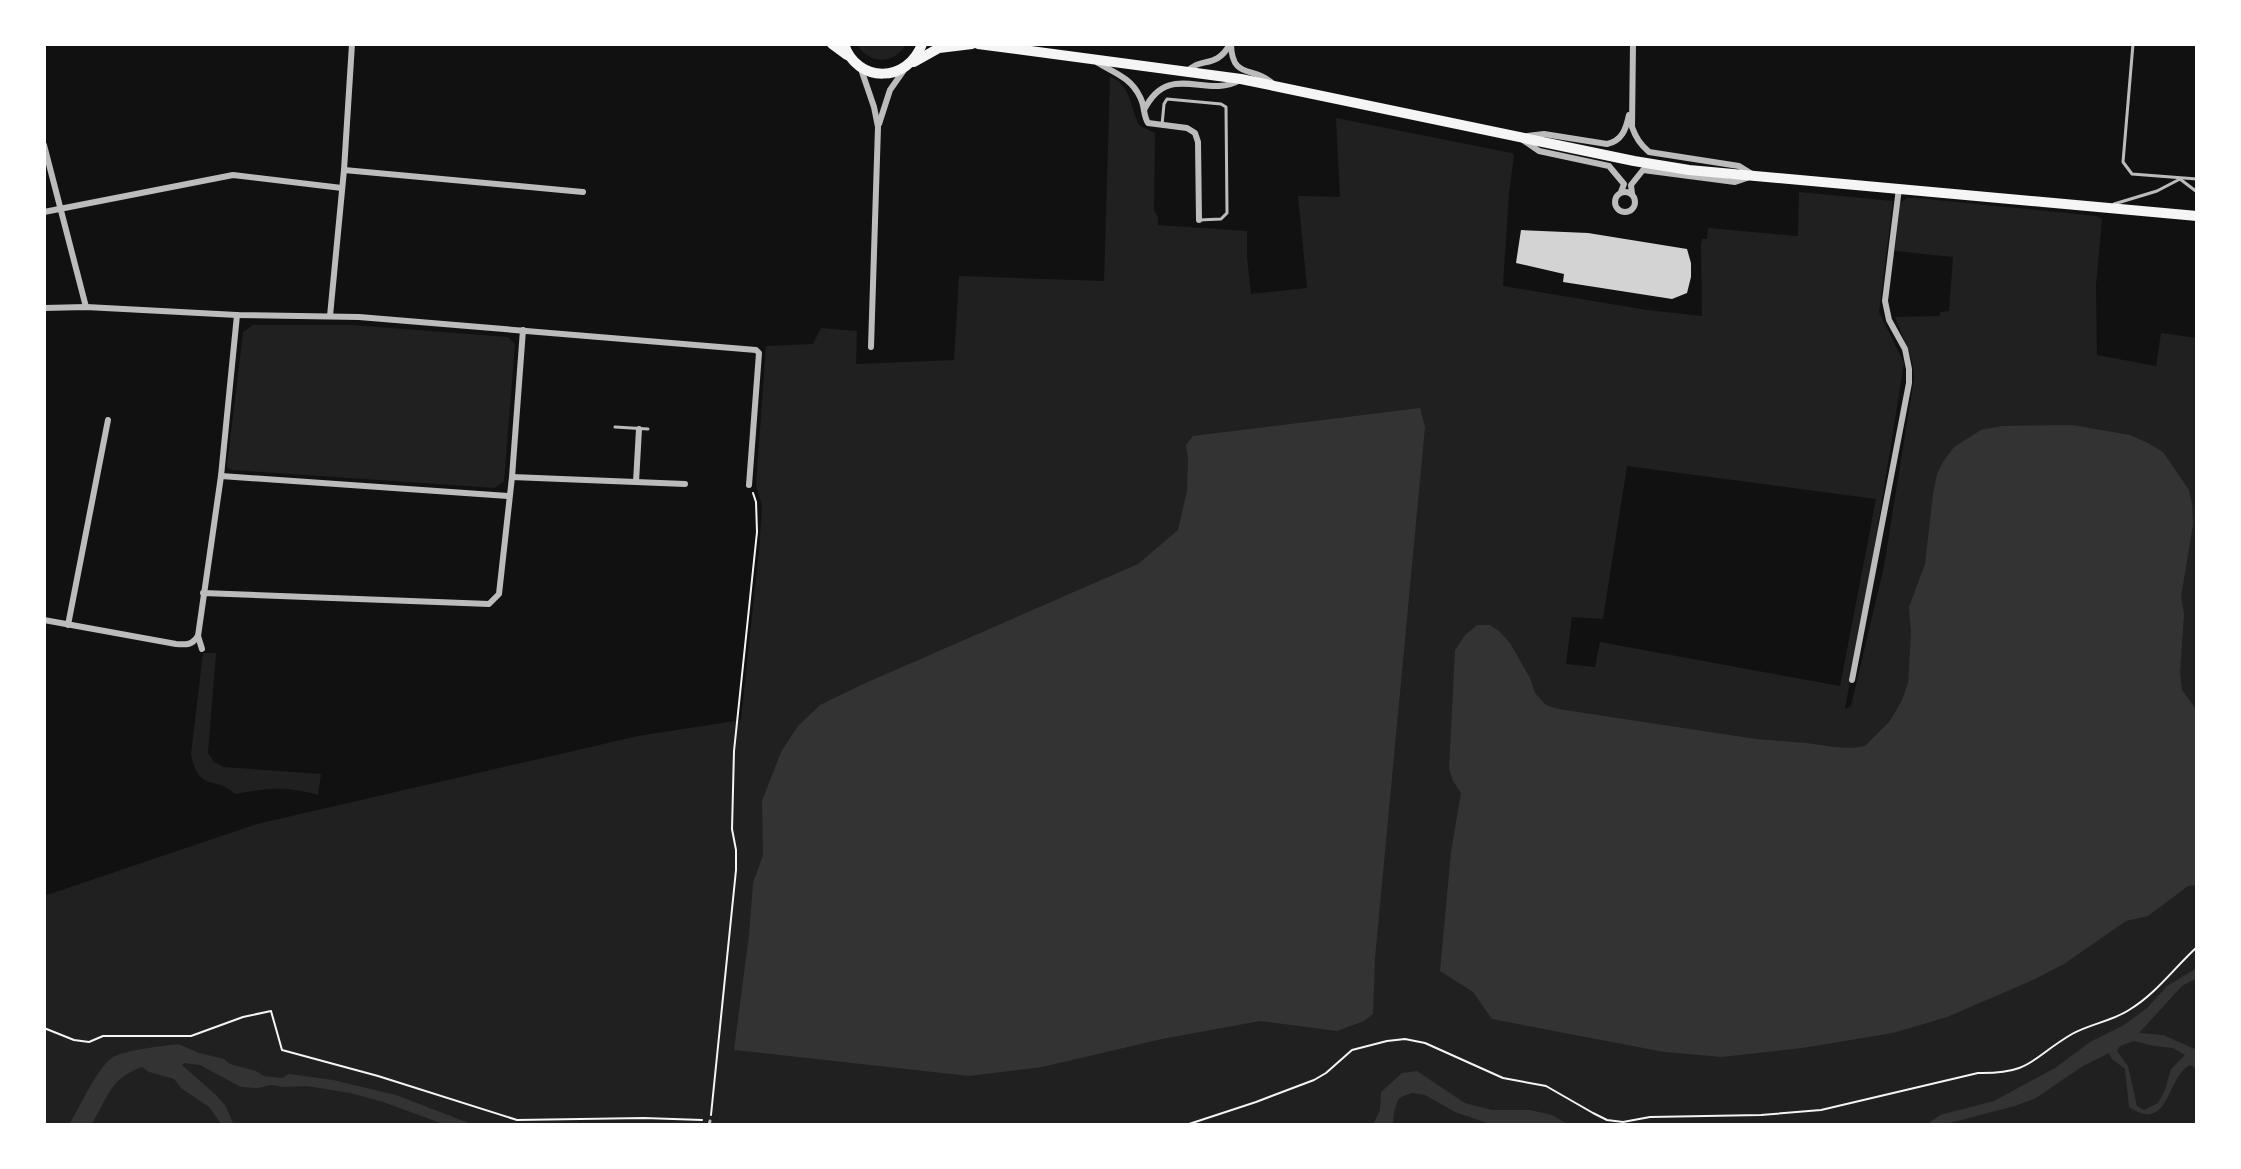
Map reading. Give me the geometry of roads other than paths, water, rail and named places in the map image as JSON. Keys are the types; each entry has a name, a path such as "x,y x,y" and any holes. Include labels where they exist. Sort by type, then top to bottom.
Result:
{"main road":[{"path":"832,44 855,63 880,74 900,70 939,48 972,44"},
{"path":"844,44 855,63"},
{"path":"909,65 922,44"},
{"path":"978,44 1241,79 1689,170 2197,216"}],"street":[{"path":"330,316 352,44"},
{"path":"1187,72 1193,65 1215,61 1230,44"},
{"path":"1230,44 1237,67 1267,78 1276,86"},
{"path":"1633,44 1631,108 1636,138 1649,152 1739,166 1754,176"},
{"path":"1094,59 1130,81 1141,97 1148,123 1191,130 1197,137 1199,220"},
{"path":"855,63 870,92 878,127 871,347"},
{"path":"878,127 890,90 909,65"},
{"path":"1144,110 1155,94 1168,85 1227,85 1241,79"},
{"path":"1520,137 1544,134 1607,144 1615,142 1626,126 1631,108"},
{"path":"1520,137 1539,151 1609,166 1624,184 1614,202 1622,212 1634,208 1631,185 1643,170 1735,182 1754,176"},
{"path":"44,145 86,307"},
{"path":"344,170 583,192"},
{"path":"44,212 233,175 342,188"},
{"path":"1852,680 1908,390 1907,356 1889,320 1885,301 1899,188"},
{"path":"1621,192 1632,194"},
{"path":"44,308 330,316 751,349 759,353 749,485"},
{"path":"202,649 198,636 221,476 237,315"},
{"path":"203,593 489,604 499,594 523,330"},
{"path":"68,625 108,420"},
{"path":"636,482 639,429"},
{"path":"221,476 508,496"},
{"path":"512,477 685,484"},
{"path":"44,620 176,644 188,645 198,636"}],"lane":[{"path":"2133,44 2123,162 2132,174 2197,179"},
{"path":"1162,126 1167,99 1226,107 1227,213 1221,219 1199,220"},
{"path":"2180,179 2197,192"},
{"path":"2105,207 2157,191 2180,179"},
{"path":"615,427 648,429"}]}
